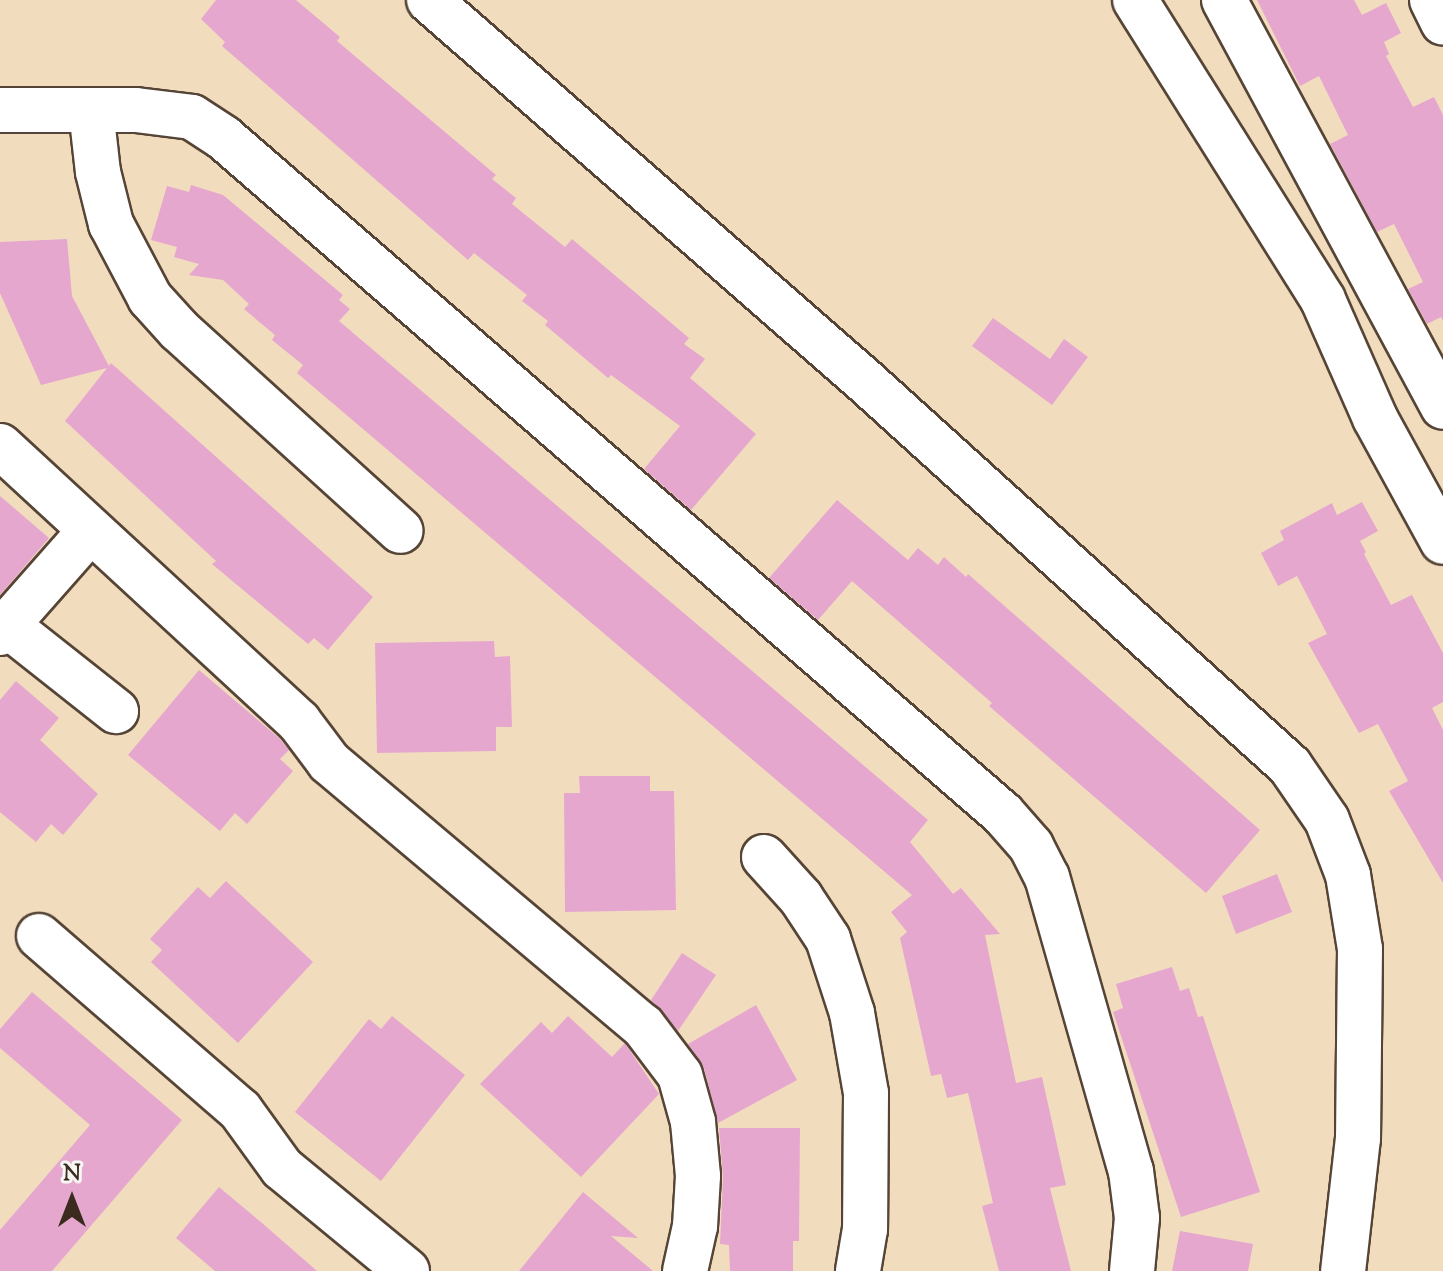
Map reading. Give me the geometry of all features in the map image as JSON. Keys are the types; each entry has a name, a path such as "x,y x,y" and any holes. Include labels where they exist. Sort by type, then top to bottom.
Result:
{"street":[{"path":"429,0 865,381 1290,766 1327,820 1348,875 1360,949 1358,1138 1343,1271"},
{"path":"1135,0 1323,300 1375,418 1443,542"},
{"path":"1224,0 1443,407"},
{"path":"1432,0 1443,23"},
{"path":"0,110 136,110 192,117 224,138 1003,814 1031,846 1047,877 1131,1171 1137,1218 1132,1271"},
{"path":"91,110 98,172 111,224 150,298 179,330 401,531"},
{"path":"0,446 299,722 329,762 643,1026 680,1075 693,1122 698,1176 695,1226 685,1271"},
{"path":"90,531 3,629 116,711"},
{"path":"764,857 801,898 828,939 852,1013 866,1093 865,1229 858,1271"},
{"path":"39,936 240,1110 282,1168 407,1271"}],"building":[{"path":"216,0 296,0 340,37 337,41 496,175 492,179 516,198 512,204 565,247 572,239 689,338 684,344 705,359 690,378 756,434 691,510 644,469 680,426 611,375 608,378 545,325 548,321 522,301 527,295 474,253 468,260 222,46 225,42 201,19"},
{"path":"1257,0 1354,0 1362,15 1386,3 1401,33 1384,42 1389,54 1386,56 1413,107 1434,97 1443,115 1443,321 1441,317 1427,324 1408,289 1423,282 1394,224 1377,232 1330,144 1348,135 1319,76 1300,86"},
{"path":"191,185 223,195 343,295 339,300 350,309 339,321 928,820 910,842 953,894 961,888 1000,934 985,935 998,998 1016,1083 1042,1077 1066,1185 1050,1188 1071,1271 999,1271 982,1206 993,1203 968,1093 947,1098 941,1074 931,1076 900,938 907,932 891,912 912,895 297,373 303,365 272,340 275,335 244,309 249,304 223,280 189,275 199,264 174,257 177,247 151,240 167,186 189,192"},
{"path":"67,239 72,296 109,366 111,363 373,597 328,650 314,638 308,644 212,564 216,561 65,421 107,368 41,385 0,293 0,242"},
{"path":"993,318 1050,359 1064,339 1088,357 1052,405 972,346"},
{"path":"0,496 49,538 0,595"},
{"path":"837,500 908,560 918,548 938,565 944,557 966,577 968,574 1260,830 1206,893 989,706 992,703 852,581 818,620 769,578"},
{"path":"1362,502 1378,531 1360,541 1391,605 1412,595 1443,653 1443,702 1432,708 1443,730 1443,883 1389,791 1408,781 1378,724 1359,733 1308,643 1327,634 1297,576 1278,586 1261,553 1284,540 1280,531 1332,503 1337,515"},
{"path":"494,641 495,657 510,656 512,727 496,727 496,751 377,753 375,643"},
{"path":"199,670 280,739 289,750 280,759 293,771 247,824 235,813 220,831 128,755"},
{"path":"16,681 59,718 40,740 98,794 63,835 51,824 36,842 0,812 0,700"},
{"path":"579,776 650,776 650,791 674,791 676,910 565,912 564,793 580,793"},
{"path":"1277,874 1292,912 1236,934 1222,896"},
{"path":"226,881 313,962 238,1043 151,962 162,950 150,939 198,887 210,898"},
{"path":"682,953 716,975 678,1031 651,1000"},
{"path":"1172,967 1180,991 1189,988 1198,1017 1203,1016 1260,1192 1181,1217 1113,1012 1123,1008 1116,984"},
{"path":"32,992 182,1120 52,1271 0,1271 0,1230 90,1125 0,1048 0,1029"},
{"path":"756,1005 797,1080 718,1123 704,1068 688,1044"},
{"path":"392,1016 465,1075 381,1181 295,1112 369,1019 381,1029"},
{"path":"568,1016 612,1057 625,1043 659,1094 581,1177 480,1084 541,1022 552,1033"},
{"path":"719,1128 800,1128 799,1241 793,1241 793,1271 730,1271 729,1245 720,1244 723,1177"},
{"path":"219,1187 317,1271 215,1271 176,1238"},
{"path":"583,1192 638,1238 611,1236 653,1271 519,1271"},
{"path":"1180,1231 1253,1244 1248,1271 1172,1271"}]}
